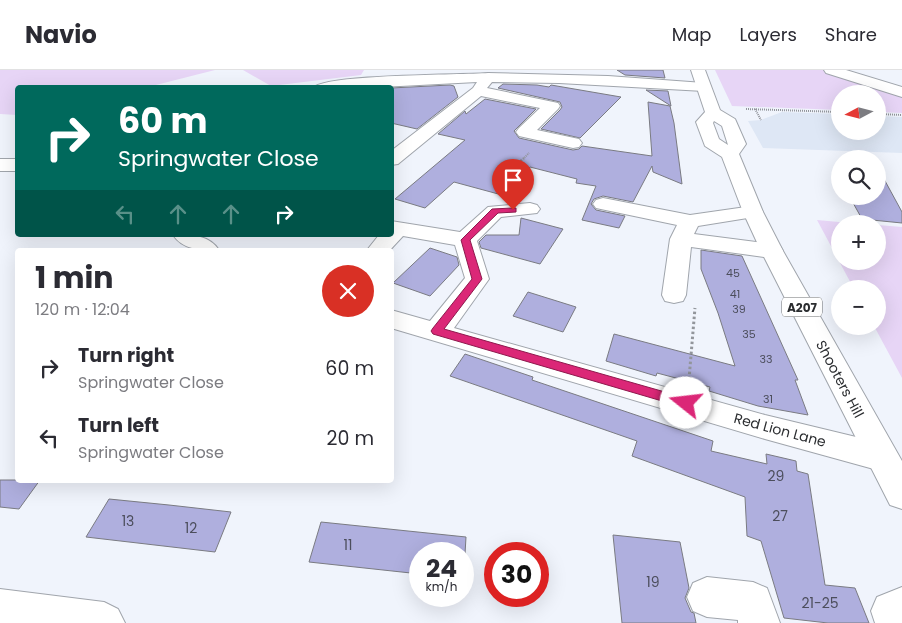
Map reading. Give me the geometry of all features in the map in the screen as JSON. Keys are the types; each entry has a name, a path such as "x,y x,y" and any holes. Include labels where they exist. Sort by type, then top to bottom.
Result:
{"street":[{"name":"Shooters Hill","path":"698,70 714,113 704,122 711,142 730,154 753,212 772,250 902,494"},
{"path":"831,70 902,92"},
{"path":"394,158 478,91 489,73"},
{"path":"332,85 377,74 489,73 704,87"},
{"path":"478,91 552,106 525,132 573,143"},
{"path":"0,165 15,165"},
{"path":"602,204 685,230 772,250"},
{"path":"465,240 495,211 530,209"},
{"path":"685,230 753,212"},
{"path":"394,228 465,240"},
{"path":"674,295 685,230"},
{"path":"187,237 205,248"},
{"path":"379,248 387,237"},
{"path":"437,331 477,279 465,240"},
{"name":"Red Lion Lane","path":"394,320 765,427 881,457"},
{"path":"707,597 753,602 759,623"},
{"path":"896,623 891,611 902,607"},
{"path":"0,609 104,623"}],"path":[{"path":"739,108 831,112"},
{"path":"755,109 761,120"},
{"path":"886,114 902,115"},
{"path":"511,189 530,169"},
{"path":"674,295 696,300 686,403"}],"shaded area":[{"path":"0,70 215,70 156,85 15,85 15,115 0,114"},
{"path":"243,70 364,70 361,75 269,85"},
{"path":"715,70 841,70 902,90 902,113 886,112 886,85 831,85 831,110 732,106"},
{"path":"782,112 831,114 831,140 886,140 886,116 902,117 902,153 886,152 886,150 763,148 748,121 761,120"},
{"path":"817,220 831,221 831,246"},
{"path":"886,226 902,227 902,378 879,335 886,335 886,280 849,280 844,270 886,270"}],"building":[{"path":"617,70 663,70 665,78 625,75"},
{"path":"503,84 549,87 551,85 621,97 580,138 541,129 560,110 562,107 560,102 498,88"},
{"path":"450,85 454,86 458,97 417,129 394,124 394,88"},
{"path":"646,90 668,91 671,106"},
{"path":"485,99 536,109 514,131 519,138 573,150 579,149 582,146 652,156 648,102 670,106 682,184 653,172 652,166 633,202 603,196 594,199 591,204 596,210 625,216 619,228 582,220 596,186 576,183 577,179 530,167 502,195 454,182 425,208 395,199 465,140 438,134 465,111 466,114"},
{"path":"886,183 902,212 902,223 886,221 886,215 860,215 854,205 886,205"},
{"path":"521,218 563,229 540,264 481,248 479,242 486,235 519,235"},
{"path":"430,248 457,257 459,265 430,296 394,282"},
{"path":"701,250 742,256 798,380 795,380 808,415 758,406 709,391 710,387 657,373 656,376 606,361 614,334 735,366 701,269"},
{"path":"528,292 576,307 563,332 513,316"},
{"path":"465,354 533,377 532,380 713,441 711,451 767,464 766,454 796,461 797,471 808,474 825,585 855,588 869,623 828,623 784,618 761,541 747,536 745,497 632,456 637,441 450,376"},
{"path":"0,480 15,480 15,483 38,483 19,509 0,507"},
{"path":"109,499 231,512 215,552 86,537"},
{"path":"321,522 466,537 466,542 409,542 409,573 309,562"},
{"path":"613,535 680,542 689,588 685,598 691,612 694,613 696,623 622,623"}],"route":[{"path":"513,210 495,211 465,240 477,279 437,331 686,403"}]}
